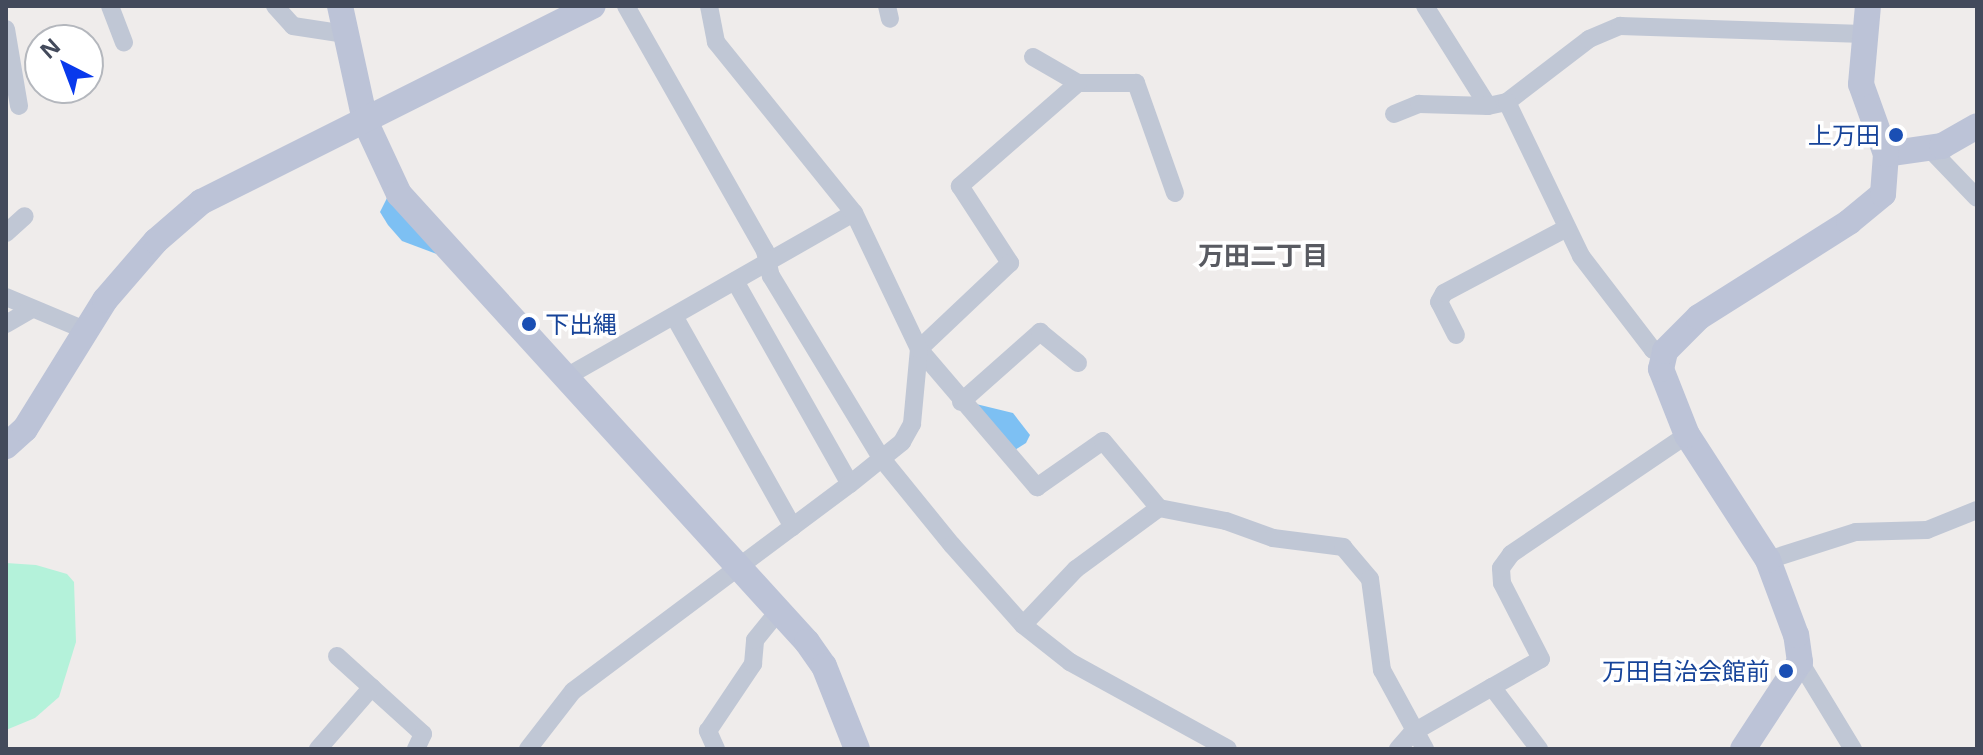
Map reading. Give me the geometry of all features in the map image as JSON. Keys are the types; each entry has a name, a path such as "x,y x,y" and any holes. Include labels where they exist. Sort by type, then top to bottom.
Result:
{"street":[{"path":"110,6 124,42"},
{"path":"275,6 293,26 345,34"},
{"path":"340,6 365,121 399,194 779,610 824,666 857,749"},
{"path":"6,446 25,429 85,330 156,241 201,202 593,6"},
{"path":"626,6 765,251 766,265 882,459 1023,625 1070,662 1228,749"},
{"path":"709,6 716,42 854,213 919,349 961,402 1037,487 1103,441 1159,508 1226,521 1273,538 1333,545 1355,557 1370,579 1382,670 1412,733 1425,749"},
{"path":"1425,6 1488,106"},
{"path":"1853,749 1800,662 1796,635 1768,560 1687,435 1661,369 1665,351 1699,317 1871,206 1883,194 1886,154 1861,84 1868,6"},
{"path":"1394,114 1419,104 1488,106 1507,102 1581,44 1620,26 1864,34"},
{"path":"6,29 19,106"},
{"path":"1033,57 1078,83 1136,83 1175,193"},
{"path":"528,749 573,691 882,459 912,424 919,349 1010,263 960,186 1078,83"},
{"path":"1507,102 1581,256 1653,350 1665,351"},
{"path":"1886,154 1929,148 1977,126"},
{"path":"1929,148 1977,198"},
{"path":"566,377 854,213"},
{"path":"6,233 25,216"},
{"path":"1456,335 1439,302 1444,293 1567,228"},
{"path":"735,281 850,484"},
{"path":"6,297 85,330"},
{"path":"6,324 32,309"},
{"path":"674,316 793,527"},
{"path":"961,402 1040,332 1078,363"},
{"path":"1398,749 1412,733 1541,659 1502,583 1501,568 1511,554 1687,435"},
{"path":"1023,625 1076,569 1159,508"},
{"path":"1768,560 1856,532 1927,530 1977,510"},
{"path":"716,749 708,731 753,664 755,640 779,610"},
{"path":"337,656 423,734 416,749"},
{"path":"1743,749 1800,662"},
{"path":"318,749 372,687"},
{"path":"1492,687 1539,749"}],"green space":[{"path":"6,563 36,565 67,574 74,582 76,642 59,697 35,718 6,730"}],"water":[{"path":"389,194 442,256 402,241 388,225 380,212"},
{"path":"976,404 1013,413 1030,435 1026,443 1015,450"}],"place":[{"name":"上万田","path":"1896,135"},
{"name":"下出縄","path":"529,324"},
{"name":"万田自治会館前","path":"1786,671"}],"district":[{"name":"万田二丁目","path":"1263,256"}]}
